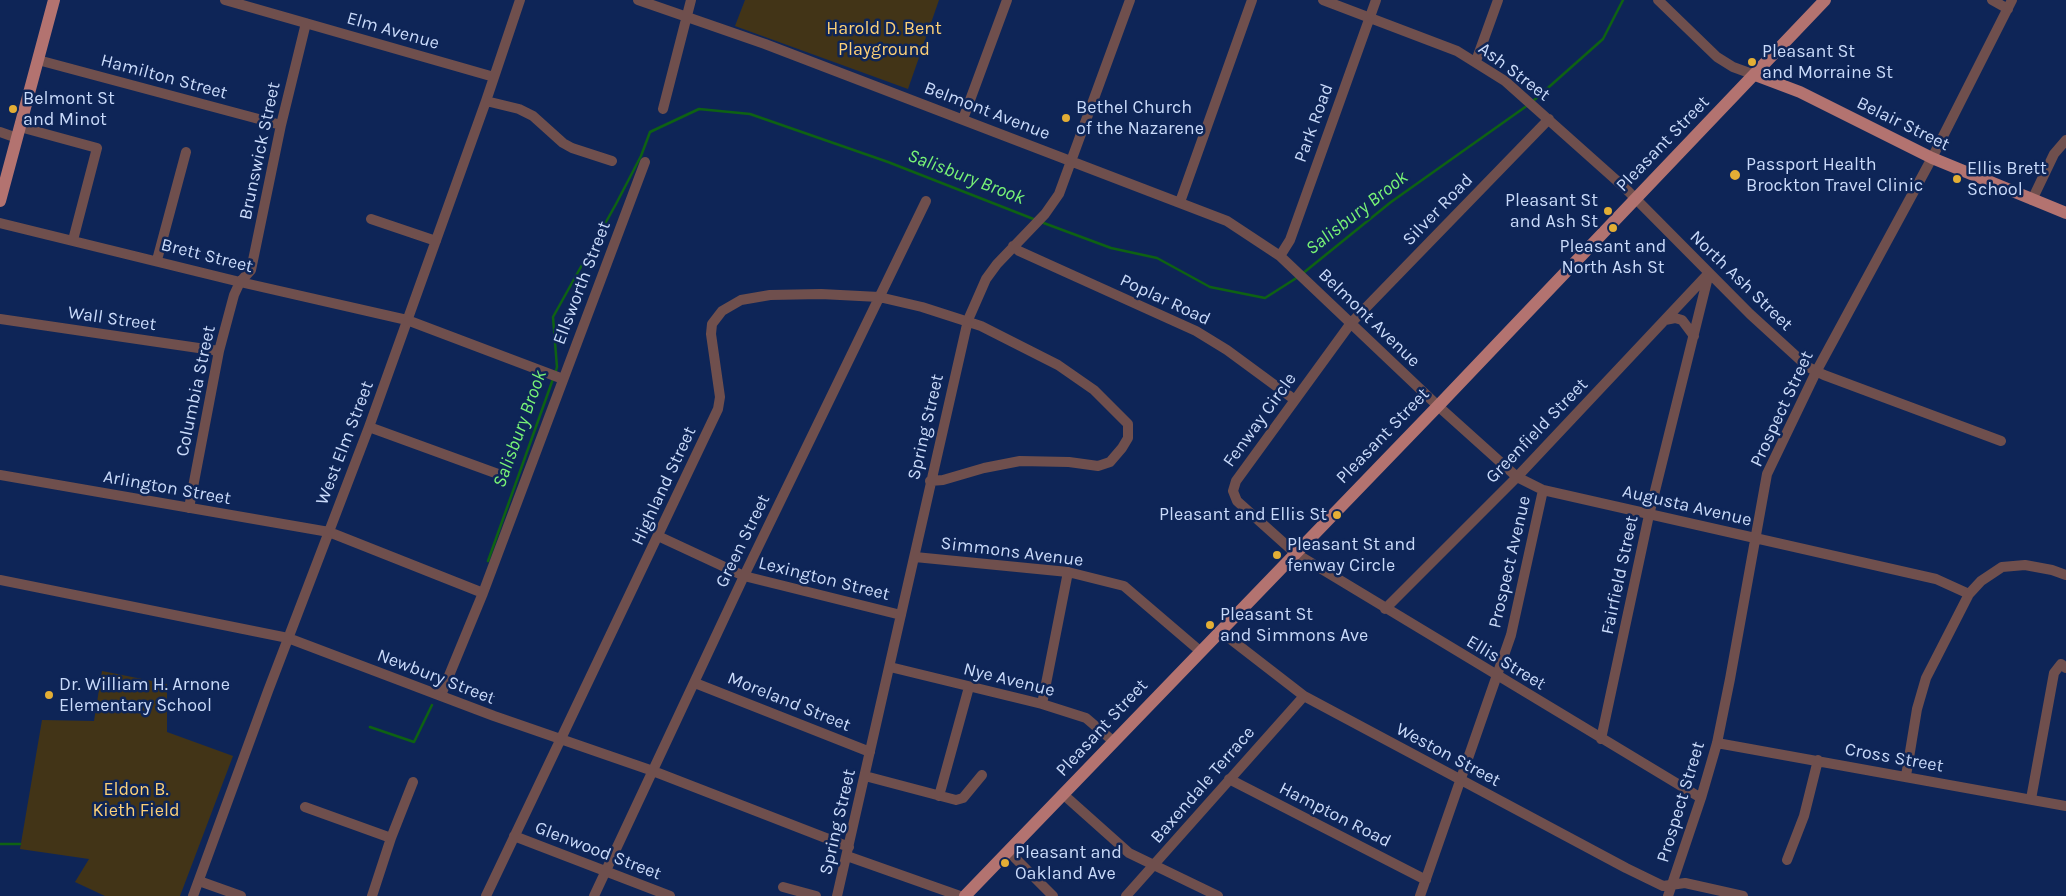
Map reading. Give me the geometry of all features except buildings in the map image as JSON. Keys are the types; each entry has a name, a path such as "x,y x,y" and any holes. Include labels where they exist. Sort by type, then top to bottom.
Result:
{"main road":[{"path":"0,201 2,183 54,0"},
{"name":"Pleasant Street","path":"969,894 1113,741 1438,406 1633,199 1755,75 1825,0"},
{"name":"Belair Street","path":"1755,75 1800,92 1932,158 2066,213"}],"street":[{"name":"Elm Avenue","path":"225,0 494,77"},
{"name":"West Elm Street","path":"193,896 288,638 369,427 486,101 520,0"},
{"name":"Belmont Avenue","path":"638,0 686,15 963,118 1227,221 1280,256 1438,406"},
{"path":"663,109 691,0"},
{"path":"963,118 1007,0"},
{"name":"Spring Street","path":"838,896 915,557 930,481 968,320 986,279 1013,246 1045,214 1059,194 1130,0"},
{"path":"1180,202 1252,0"},
{"name":"Ash Street","path":"1323,0 1457,51 1476,61 1531,103 1633,199"},
{"name":"Park Road","path":"1280,256 1290,240 1376,0"},
{"path":"1476,61 1498,0"},
{"path":"1658,0 1717,57 1733,67 1755,75"},
{"path":"1992,0 2010,4"},
{"name":"Prospect Street","path":"1668,896 1701,798 1716,743 1732,670 1767,474 1816,372 1932,158 2010,4"},
{"name":"Brunswick Street","path":"240,282 250,270 281,125 306,24"},
{"name":"Hamilton Street","path":"38,60 281,125"},
{"path":"486,101 519,109 534,116 568,146 612,161"},
{"name":"Silver Road","path":"1351,323 1549,119"},
{"path":"0,132 18,132 97,148 73,240"},
{"path":"2032,200 2054,154 2066,140"},
{"path":"158,260 186,152"},
{"name":"Ellsworth Street","path":"441,696 483,593 557,377 594,303 645,162"},
{"name":"North Ash Street","path":"1633,199 1750,314 1816,372 2001,441"},
{"name":"Green Street","path":"594,896 696,683 744,576 926,201"},
{"path":"371,219 436,241"},
{"name":"Brett Street","path":"0,223 158,260 240,282 407,320 557,377"},
{"name":"Poplar Road","path":"1013,246 1019,252 1196,331 1227,350 1295,400"},
{"name":"Greenfield Street","path":"1385,609 1517,477 1709,273"},
{"name":"Fairfield Street","path":"1601,739 1649,515 1709,273"},
{"name":"Columbia Street","path":"189,508 219,351 234,295 240,282"},
{"name":"Highland Street","path":"486,896 718,408 720,396 711,334 712,324 722,311 741,300 770,295 821,294 879,297 968,320 1058,365 1094,390 1128,424 1128,438 1110,462 1098,466 1069,462 1020,461 930,481"},
{"path":"1665,320 1675,318 1682,320 1690,328 1694,336"},
{"name":"Wall Street","path":"0,319 219,351"},
{"name":"Fenway Circle","path":"1295,553 1237,501 1233,492 1236,481 1351,323"},
{"name":"Augusta Avenue","path":"1438,406 1517,477 1543,490 1936,579 1969,594"},
{"path":"369,427 498,474"},
{"name":"Arlington Street","path":"0,475 329,532 483,593"},
{"name":"Prospect Avenue","path":"1420,896 1511,635 1543,490"},
{"name":"Lexington Street","path":"658,536 744,576 901,615"},
{"name":"Ellis Street","path":"1295,553 1701,798"},
{"name":"Simmons Avenue","path":"915,557 1068,572 1124,586 1200,651"},
{"path":"1906,776 1917,709 1926,678 1969,594 1981,581 2002,567 2025,565 2052,570 2066,575"},
{"path":"1042,704 1068,572"},
{"name":"Newbury Street","path":"0,580 288,638 560,740 653,771 873,863 969,894"},
{"name":"Weston Street","path":"1220,631 1304,696 1633,871 1663,886 1672,883 1686,883 1743,896"},
{"path":"2031,799 2047,701 2054,672 2063,666"},
{"name":"Nye Avenue","path":"890,667 1042,704 1086,718 1113,741"},
{"name":"Moreland Street","path":"696,683 870,752"},
{"path":"939,796 969,687"},
{"name":"Baxendale Terrace","path":"1126,896 1304,696"},
{"name":"Cross Street","path":"1716,743 2066,806"},
{"path":"1788,860 1804,816 1818,760"},
{"path":"865,776 892,781 956,800 963,798 982,775"},
{"name":"Hampton Road","path":"1229,779 1426,880"},
{"path":"372,896 391,838 413,782"},
{"path":"1064,794 1129,852 1218,896"},
{"path":"305,806 391,838"},
{"name":"Glenwood Street","path":"514,836 670,896"},
{"path":"1008,851 1053,896"},
{"path":"199,881 241,896"},
{"path":"783,886 816,896"}],"green space":[{"name":"Harold D. Bent Playground","path":"745,0 939,0 908,89 735,26"},
{"name":"Eldon B. Kieth Field","path":"102,671 167,684 167,732 233,756 180,896 105,896 75,882 89,859 20,849 42,720 94,721"}],"waterway":[{"name":"Salisbury Brook","path":"1532,102 1603,39 1623,0"},
{"name":"Salisbury Brook","path":"1302,274 1391,202 1528,105"},
{"name":"Salisbury Brook","path":"555,374 557,367 553,317 616,204 641,156 650,132 699,109 750,114 888,162 1036,220"},
{"name":"Salisbury Brook","path":"1041,222 1111,248 1157,258 1210,287 1265,298 1298,277"},
{"name":"Salisbury Brook","path":"488,561 553,379"},
{"name":"Salisbury Brook","path":"370,727 414,742 432,705"},
{"name":"Salisbury Brook","path":"0,844 20,844"}],"place":[{"name":"Pleasant St and Morraine St","path":"1752,62"},
{"name":"Belmont St and Minot","path":"13,109"},
{"name":"Bethel Church of the Nazarene","path":"1066,118"},
{"name":"Passport Health Brockton Travel Clinic","path":"1735,175"},
{"name":"Ellis Brett School","path":"1957,179"},
{"name":"Pleasant St and Ash St","path":"1608,211"},
{"name":"Pleasant and North Ash St","path":"1613,228"},
{"name":"Pleasant and Ellis St","path":"1337,515"},
{"name":"Pleasant St and fenway Circle","path":"1277,555"},
{"name":"Pleasant St and Simmons Ave","path":"1210,625"},
{"name":"Dr. William H. Arnone Elementary School","path":"49,695"},
{"name":"Pleasant and Oakland Ave","path":"1005,863"}]}
